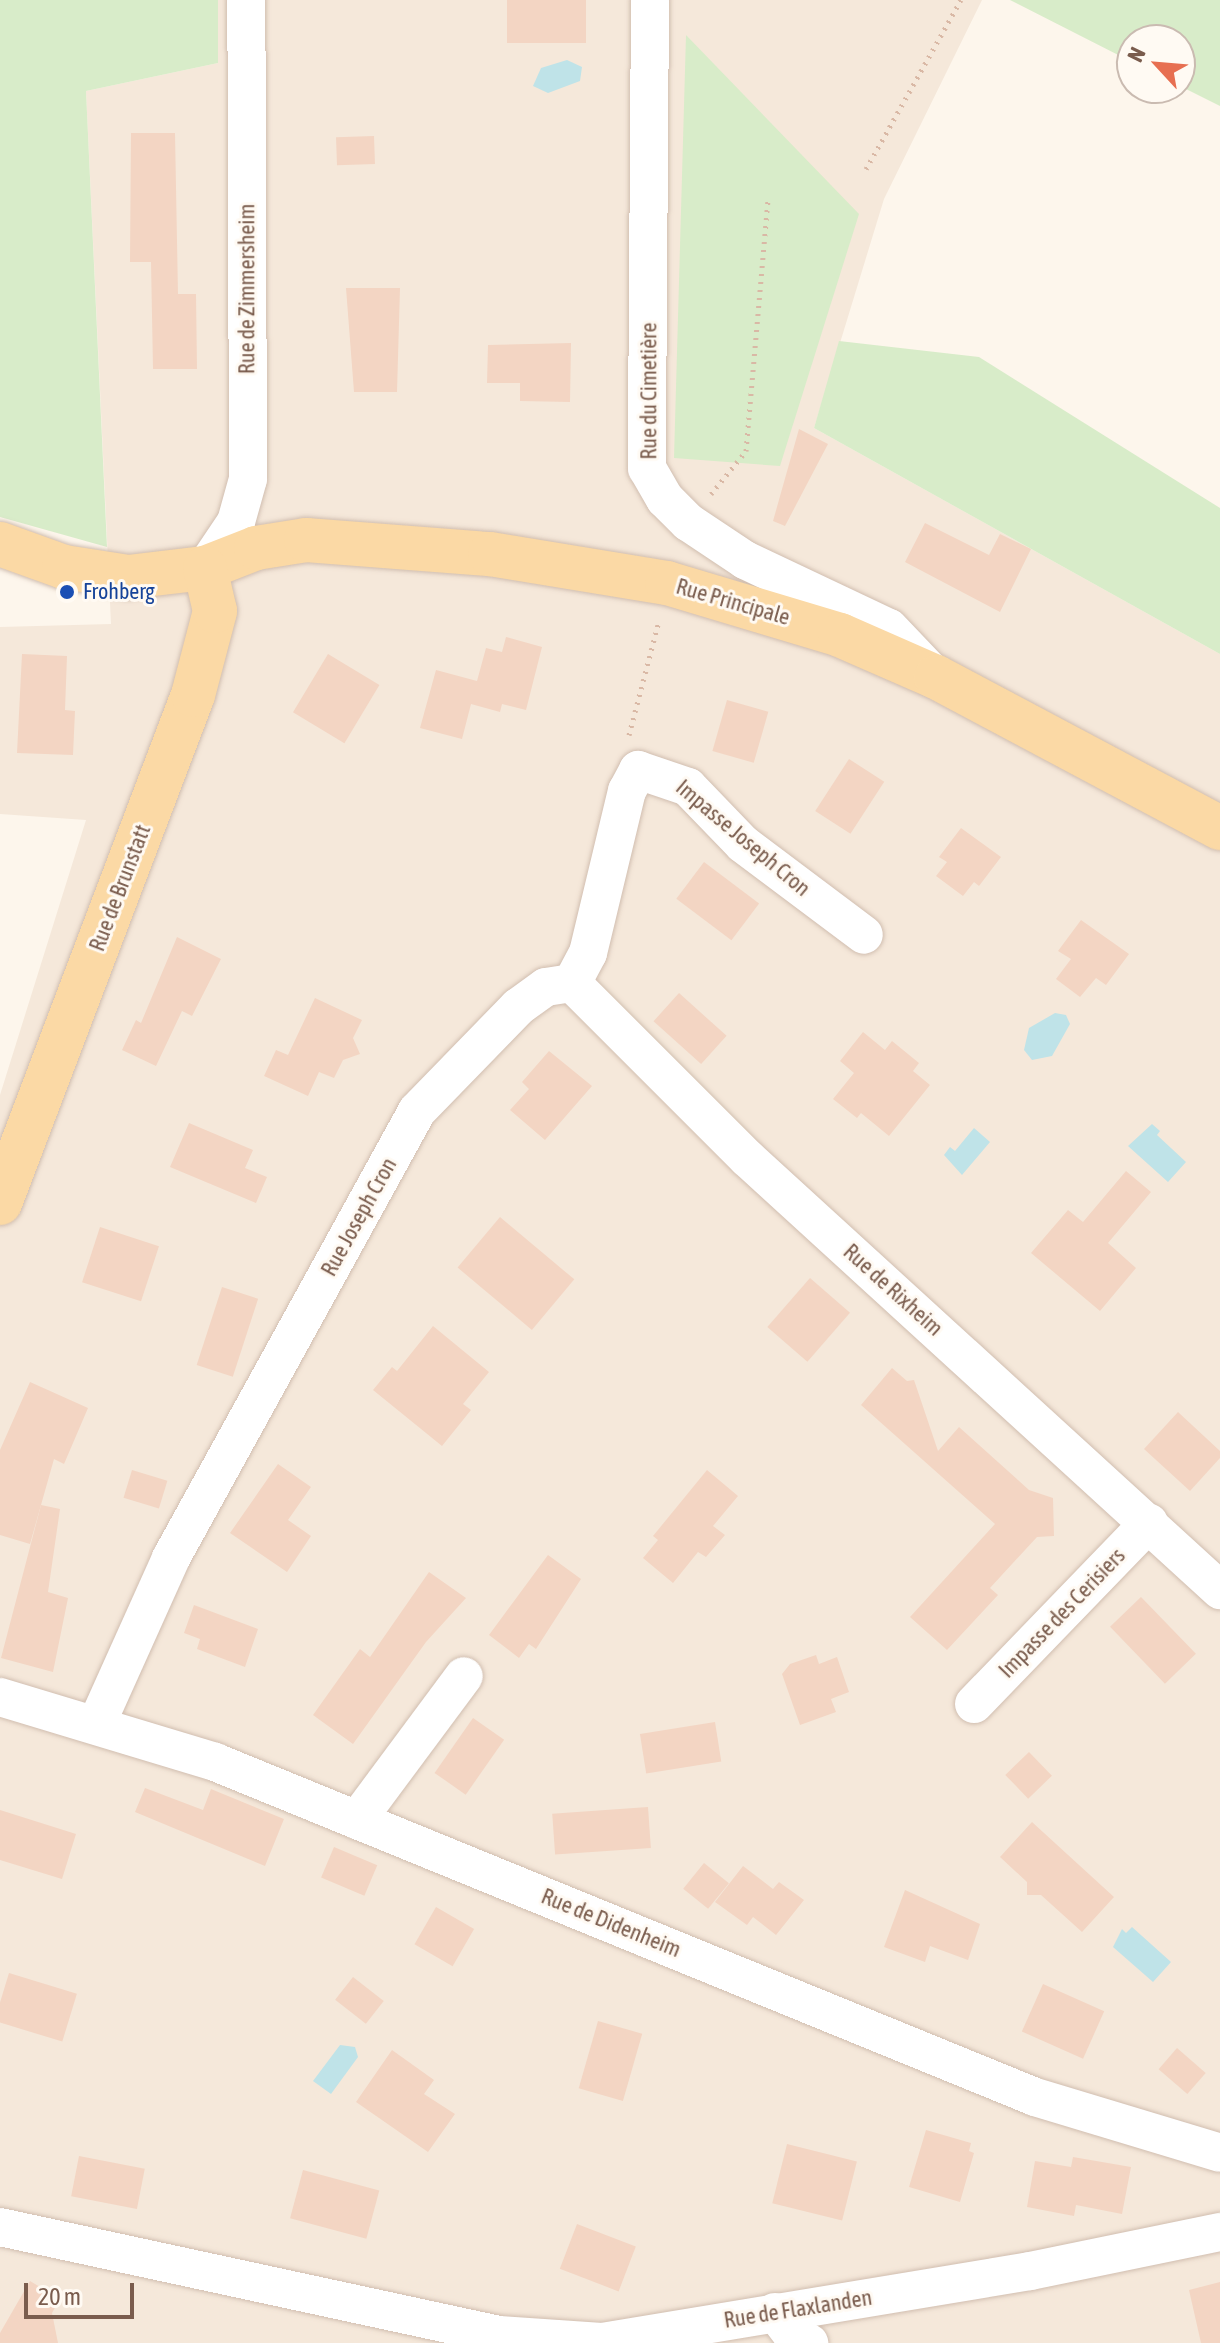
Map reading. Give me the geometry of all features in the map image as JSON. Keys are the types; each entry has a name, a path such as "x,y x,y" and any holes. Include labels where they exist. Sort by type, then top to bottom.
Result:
{"main road":[{"name":"Rue Principale","path":"0,544 98,575 140,577 205,568 256,548 306,540 490,554 667,583 840,635 936,677 1220,828"},
{"name":"Rue de Brunstatt","path":"0,1203 207,652 215,611 205,568"}],"street":[{"name":"Rue de Zimmersheim","path":"205,568 236,522 248,479 246,0"},
{"name":"Rue du Cimetière","path":"650,0 647,468 665,499 688,522 745,560 889,628 936,677"},
{"name":"Impasse Joseph Cron","path":"648,771 688,787 743,844 864,935"},
{"path":"572,983 588,953 627,791 648,771"},
{"name":"Rue de Rixheim","path":"572,983 747,1158 1220,1590"},
{"name":"Rue Joseph Cron","path":"97,1723 171,1558 417,1111 518,1007 546,987 572,983"},
{"name":"Impasse des Cerisiers","path":"974,1704 1149,1523"},
{"path":"357,1820 464,1676"},
{"name":"Rue de Didenheim","path":"0,1697 97,1723 215,1762 1035,2097 1220,2153"},
{"name":"Rue de Flaxlanden","path":"0,2227 499,2335 602,2343 1220,2232"},
{"path":"775,2312 791,2333 809,2343"}],"path":[{"path":"866,169 961,0"},
{"path":"688,522 746,451 768,200"},
{"path":"648,771 628,743 652,649"}],"shaded area":[{"path":"218,0 982,0 884,199 814,428 1220,654 1220,2343 0,2343 0,1095 86,820 0,814 0,627 111,624 86,91 218,63"}],"green space":[{"path":"0,0 218,0 218,63 86,91 107,547 0,517"},
{"path":"1010,0 1220,0 1220,106 1196,94 1196,24 1116,24 1116,54"},
{"path":"686,35 859,214 780,466 674,458"},
{"path":"839,341 979,357 1220,508 1220,654 814,428"}],"water":[{"path":"567,60 582,67 580,81 548,93 533,86 541,68"},
{"path":"1055,1013 1066,1015 1070,1024 1052,1056 1032,1060 1024,1050 1029,1028"},
{"path":"1152,1124 1160,1131 1157,1135 1186,1162 1168,1182 1128,1146"},
{"path":"974,1128 990,1142 962,1175 944,1155 950,1147 955,1151"},
{"path":"1132,1927 1171,1962 1153,1982 1113,1947 1122,1929 1126,1933"},
{"path":"340,2045 355,2047 358,2057 331,2094 313,2081"}],"building":[{"path":"507,0 586,0 586,43 507,43"},
{"path":"131,133 175,133 178,294 196,294 197,369 153,369 151,262 130,262"},
{"path":"374,136 375,164 337,165 336,137"},
{"path":"346,288 400,288 397,392 354,392"},
{"path":"571,343 570,402 520,401 520,383 487,383 488,345"},
{"path":"799,429 828,444 785,526 773,521"},
{"path":"925,523 989,555 1000,534 1031,549 1000,612 905,562"},
{"path":"506,637 542,647 526,710 502,704 500,712 471,704 462,739 420,728 436,670 477,681 486,648 502,652"},
{"path":"22,654 67,656 65,710 75,711 73,755 17,753"},
{"path":"328,654 379,685 344,743 293,712"},
{"path":"727,700 768,712 754,763 712,751"},
{"path":"849,759 884,782 850,834 815,811"},
{"path":"961,828 1001,857 979,886 974,882 963,896 936,876 947,862 939,857"},
{"path":"704,862 759,904 731,940 676,899"},
{"path":"1081,920 1129,954 1106,985 1096,978 1080,997 1056,979 1071,959 1058,951"},
{"path":"177,937 221,959 192,1016 182,1011 156,1066 122,1050 136,1020 141,1023"},
{"path":"679,993 727,1036 701,1064 654,1021"},
{"path":"315,998 362,1020 353,1038 360,1054 343,1060 334,1078 319,1072 308,1096 264,1076 276,1050 288,1055"},
{"path":"863,1032 885,1050 892,1041 919,1063 913,1071 930,1085 889,1136 861,1113 857,1118 833,1099 854,1073 840,1061"},
{"path":"549,1051 592,1086 545,1140 510,1110 529,1089 522,1082"},
{"path":"189,1123 253,1150 245,1168 267,1177 256,1203 170,1167"},
{"path":"1126,1171 1151,1192 1108,1243 1136,1268 1100,1311 1031,1253 1068,1210 1083,1222"},
{"path":"500,1217 574,1279 532,1330 458,1268"},
{"path":"100,1227 159,1246 141,1301 82,1282"},
{"path":"810,1278 850,1313 807,1362 767,1327"},
{"path":"222,1287 258,1299 233,1377 197,1365"},
{"path":"433,1326 489,1372 463,1404 471,1410 442,1446 373,1390 392,1367 397,1371"},
{"path":"892,1368 907,1381 914,1380 938,1451 959,1427 1029,1490 1053,1498 1054,1536 1037,1537 990,1588 998,1595 947,1650 910,1617 995,1524 861,1405"},
{"path":"30,1382 88,1408 64,1464 54,1459 30,1544 0,1535 0,1450"},
{"path":"1178,1412 1220,1451 1220,1458 1190,1491 1144,1449"},
{"path":"278,1464 311,1487 288,1520 311,1536 287,1572 230,1533"},
{"path":"132,1470 167,1481 159,1509 124,1498"},
{"path":"707,1470 738,1496 713,1526 725,1535 706,1557 698,1552 673,1583 643,1558 658,1540 653,1536"},
{"path":"41,1505 60,1509 48,1592 68,1598 53,1672 1,1658"},
{"path":"548,1555 581,1579 536,1649 529,1644 519,1658 489,1635"},
{"path":"429,1572 466,1598 426,1642 353,1744 313,1715 360,1649 370,1657"},
{"path":"1141,1597 1196,1654 1165,1684 1110,1627"},
{"path":"194,1605 258,1629 245,1667 197,1649 200,1639 184,1633"},
{"path":"816,1655 819,1664 837,1657 849,1692 831,1699 836,1712 800,1725 782,1674 790,1664"},
{"path":"473,1718 504,1740 466,1795 435,1773"},
{"path":"715,1722 721,1762 646,1773 640,1734"},
{"path":"1029,1752 1052,1776 1028,1799 1005,1775"},
{"path":"145,1788 203,1810 211,1789 284,1819 265,1866 135,1812"},
{"path":"648,1807 651,1848 555,1855 552,1814"},
{"path":"0,1810 76,1834 62,1879 0,1860"},
{"path":"1032,1822 1114,1897 1082,1932 1041,1895 1027,1895 1027,1882 1000,1857"},
{"path":"334,1847 377,1865 364,1896 321,1877"},
{"path":"704,1863 729,1883 708,1909 683,1889"},
{"path":"743,1866 773,1889 779,1882 804,1900 776,1935 753,1917 747,1925 715,1902"},
{"path":"905,1890 980,1924 968,1960 930,1946 925,1962 884,1947"},
{"path":"436,1907 474,1929 453,1966 414,1944"},
{"path":"9,1973 77,1994 62,2042 0,2023 0,2002"},
{"path":"353,1977 384,2001 366,2024 335,2000"},
{"path":"1043,1984 1104,2011 1083,2059 1022,2032"},
{"path":"598,2021 642,2034 623,2101 579,2088"},
{"path":"1177,2048 1206,2073 1187,2094 1159,2069"},
{"path":"392,2050 434,2080 424,2094 455,2114 428,2152 356,2102"},
{"path":"926,2130 971,2143 969,2151 974,2153 960,2202 909,2187"},
{"path":"787,2144 857,2161 842,2221 772,2203"},
{"path":"79,2156 145,2169 137,2209 71,2196"},
{"path":"1073,2157 1131,2167 1122,2214 1076,2205 1074,2216 1027,2207 1035,2161 1071,2167"},
{"path":"303,2170 379,2190 366,2239 290,2218"},
{"path":"577,2224 636,2247 619,2291 560,2269"},
{"path":"30,2281 60,2299 52,2313 58,2343 0,2343 0,2333"},
{"path":"1220,2282 1220,2343 1201,2343 1189,2290"}],"place":[{"name":"Frohberg","path":"67,592"}]}
